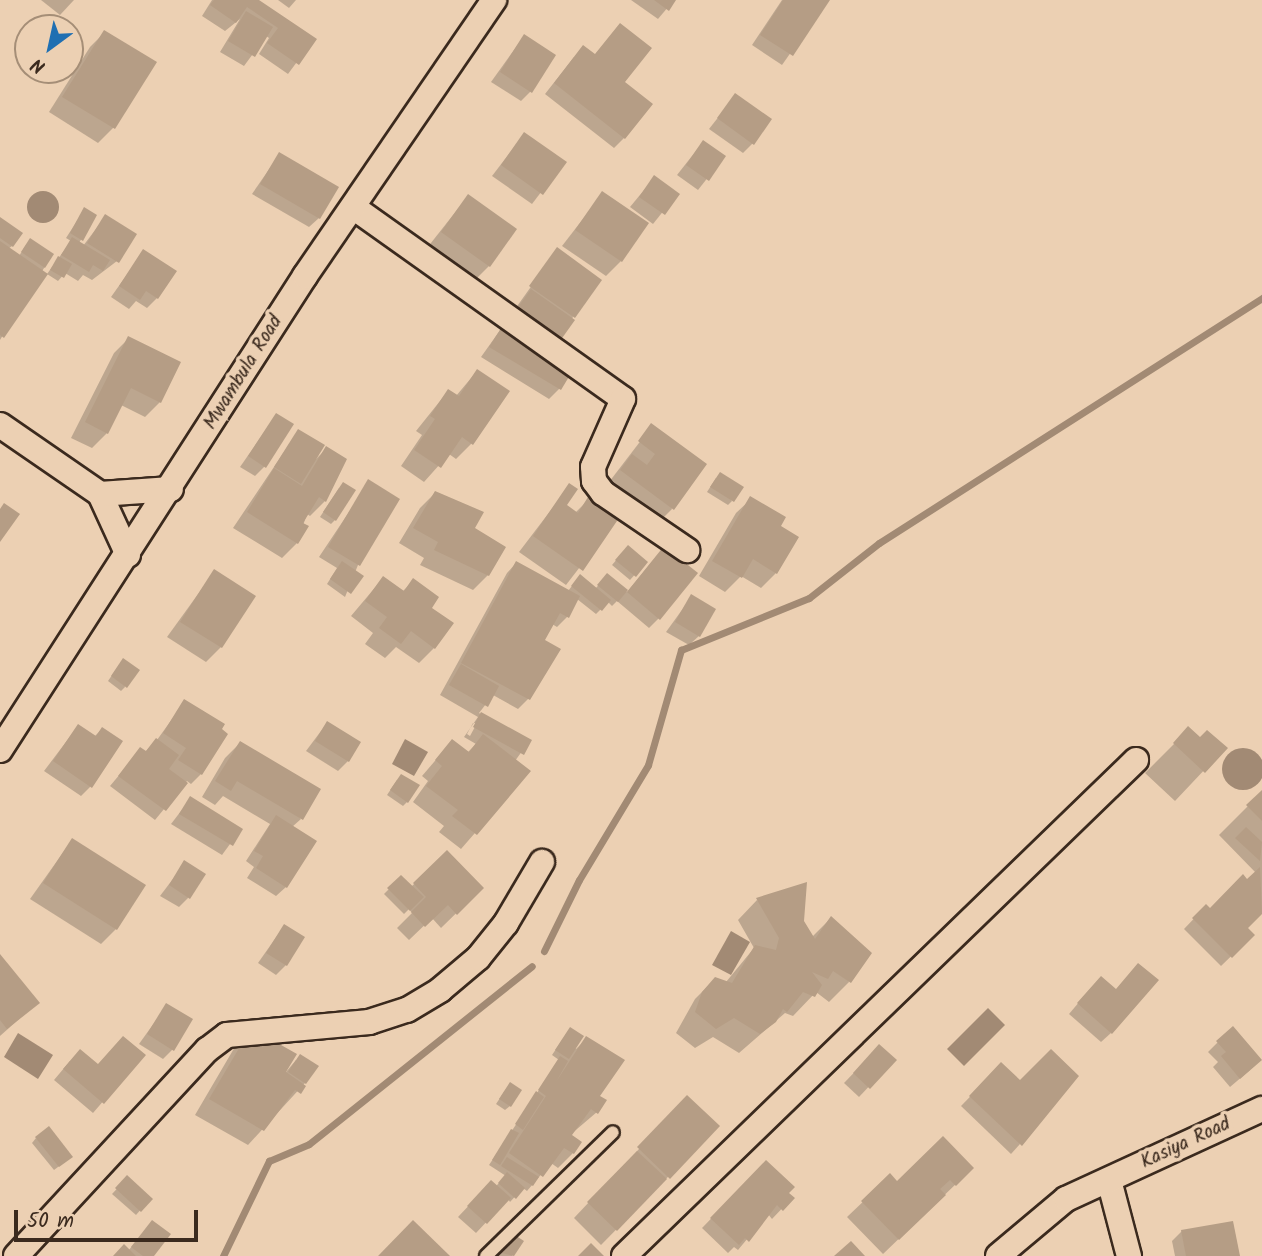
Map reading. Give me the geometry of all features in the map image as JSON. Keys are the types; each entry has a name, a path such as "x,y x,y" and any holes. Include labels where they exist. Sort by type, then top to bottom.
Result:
{"street":[{"name":"Mwambula Road","path":"0,750 353,207 494,0"},
{"path":"353,207 611,387 623,399 593,467 594,481 603,493 687,550"},
{"path":"0,425 100,494 128,555"},
{"path":"100,494 171,489"},
{"path":"624,1256 1136,760"},
{"path":"16,1256 207,1050 227,1035 369,1022 407,1010 440,990 478,958 506,923 542,862"},
{"name":"Kasiya Road","path":"998,1256 1066,1199 1262,1109"},
{"path":"1109,1180 1129,1256"}],"lane":[{"path":"486,1256 613,1132"}],"shaded area":[{"path":"43,191 54,196 59,207 54,218 43,223 32,218 27,207 32,196"},
{"path":"405,739 428,752 414,776 392,764"},
{"path":"1243,748 1258,754 1264,769 1258,784 1243,790 1228,784 1222,769 1228,754"},
{"path":"731,931 750,942 731,975 712,965"},
{"path":"988,1008 1005,1025 964,1066 947,1049"},
{"path":"18,1033 53,1055 38,1079 4,1057"}],"building":[{"path":"214,0 259,0 317,39 299,65 267,43 278,28 247,7 236,23 210,5"},
{"path":"654,0 676,0 669,11"},
{"path":"783,0 830,0 793,56 760,35"},
{"path":"246,11 273,27 255,57 228,41"},
{"path":"620,23 652,48 625,82 653,104 625,139 554,83 583,45 595,54"},
{"path":"104,30 157,62 115,129 62,97 70,84 84,84 84,62"},
{"path":"524,34 556,55 532,93 500,72"},
{"path":"735,93 772,119 754,145 717,118"},
{"path":"524,132 567,162 543,195 501,165"},
{"path":"703,140 726,156 709,181 686,165"},
{"path":"279,152 339,187 320,219 260,184"},
{"path":"654,175 680,194 665,215 639,197"},
{"path":"602,191 649,223 622,262 575,230"},
{"path":"468,194 517,229 490,267 441,232"},
{"path":"84,207 97,215 83,241 70,233"},
{"path":"105,214 137,234 119,263 87,243"},
{"path":"0,217 23,233 13,247 0,238"},
{"path":"72,237 110,260 103,271 93,265 89,272 61,255"},
{"path":"30,238 54,254 45,268 21,252"},
{"path":"0,241 48,274 4,338 0,335"},
{"path":"557,247 602,280 575,318 529,286"},
{"path":"143,249 177,271 158,299 146,291 140,300 119,286"},
{"path":"58,256 72,264 64,278 50,270"},
{"path":"531,289 575,320 560,341 516,310"},
{"path":"505,322 576,365 561,390 489,347"},
{"path":"128,336 181,362 161,403 131,388 108,434 85,422"},
{"path":"477,369 510,391 473,445 462,437 441,468 414,450 435,419 430,416 448,389 459,396"},
{"path":"276,413 294,424 266,468 248,456"},
{"path":"651,423 707,464 674,510 620,470 632,454 647,465 655,454 638,441"},
{"path":"298,429 325,445 301,484 274,467"},
{"path":"326,446 347,459 326,502 319,497 303,523 309,526 298,544 247,512 274,468 302,486"},
{"path":"720,472 744,487 734,502 710,487"},
{"path":"368,479 400,499 360,566 328,547"},
{"path":"343,482 356,490 336,521 323,512"},
{"path":"569,483 578,489 567,505 578,513 588,497 619,518 583,571 533,536"},
{"path":"435,491 484,512 475,528 506,547 489,576 434,550 438,542 413,528"},
{"path":"750,496 786,517 781,526 799,537 777,574 753,559 742,578 712,561"},
{"path":"4,503 20,514 0,542 0,509"},
{"path":"628,545 648,562 636,577 615,560"},
{"path":"664,546 698,573 660,620 627,592"},
{"path":"342,561 364,576 351,594 330,579"},
{"path":"516,561 580,596 569,618 560,613 545,640 561,649 530,700 461,663"},
{"path":"214,569 256,596 222,648 180,622"},
{"path":"607,573 628,590 618,602 597,585"},
{"path":"580,574 611,600 602,611 571,586"},
{"path":"383,576 404,591 413,578 439,597 432,608 454,623 435,649 411,631 401,644 379,628 387,617 365,601"},
{"path":"691,594 716,609 700,637 675,622"},
{"path":"123,658 140,670 127,688 111,676"},
{"path":"461,664 499,686 488,707 449,685"},
{"path":"184,699 225,724 222,729 228,734 202,775 178,760 186,748 163,733"},
{"path":"481,712 532,740 524,755 473,727"},
{"path":"327,721 361,742 349,762 315,741"},
{"path":"78,724 96,736 102,727 123,741 92,788 53,761"},
{"path":"1188,726 1200,737 1207,730 1228,748 1205,773 1173,743"},
{"path":"483,734 531,771 477,835 452,816 458,810 426,786 442,766 435,760 452,739 469,752"},
{"path":"156,738 179,755 169,769 188,783 166,811 118,776 140,747 146,751"},
{"path":"240,741 321,789 303,820 237,781 231,791 215,781"},
{"path":"401,774 420,785 408,803 390,790"},
{"path":"1262,790 1262,821 1246,805"},
{"path":"190,796 243,829 233,846 179,814"},
{"path":"276,815 317,841 287,888 256,868 263,856 254,851"},
{"path":"1246,827 1262,842 1260,861 1235,838"},
{"path":"72,838 146,885 117,930 43,883"},
{"path":"447,850 484,888 457,915 448,905 425,927 411,912 426,897 413,883"},
{"path":"184,860 206,874 190,899 169,885"},
{"path":"1260,867 1262,914 1248,928 1255,935 1232,958 1192,918 1206,904 1210,908 1243,874 1247,879"},
{"path":"401,875 424,897 410,911 387,888"},
{"path":"807,882 804,921 815,939 831,916 872,953 851,983 833,971 828,979 812,972 822,985 815,997 803,992 787,1012 783,1009 776,1022 760,1034 734,1018 716,1029 695,1012 702,992 715,977 732,983 755,945 776,950 779,938 756,898"},
{"path":"284,924 305,937 287,966 266,953"},
{"path":"0,954 40,1003 7,1029 0,1020"},
{"path":"1138,963 1159,980 1112,1034 1077,1003 1101,976 1116,989"},
{"path":"166,1003 193,1019 174,1051 147,1034"},
{"path":"1233,1026 1262,1060 1240,1079 1221,1056 1226,1052 1216,1041"},
{"path":"570,1027 584,1036 569,1059 555,1050"},
{"path":"251,1028 297,1054 286,1072 306,1086 301,1094 295,1090 264,1131 209,1099"},
{"path":"123,1036 146,1055 104,1104 63,1069 80,1049 98,1064"},
{"path":"586,1036 625,1060 600,1096 607,1100 598,1114 591,1109 572,1135 582,1142 574,1154 564,1148 543,1177 509,1153 546,1096 538,1090 560,1056 568,1061 556,1082"},
{"path":"879,1044 897,1060 870,1089 853,1073"},
{"path":"1051,1049 1079,1076 1022,1146 969,1096 1001,1062 1020,1080"},
{"path":"300,1054 319,1066 306,1084 288,1072"},
{"path":"510,1082 522,1090 511,1107 499,1099"},
{"path":"536,1091 544,1097 523,1130 515,1124"},
{"path":"687,1095 720,1126 670,1179 637,1147"},
{"path":"49,1126 73,1157 59,1167 35,1137"},
{"path":"511,1129 519,1133 500,1165 492,1160"},
{"path":"943,1136 974,1168 956,1186 950,1180 940,1189 946,1195 899,1240 861,1201 890,1173 897,1181"},
{"path":"637,1151 667,1179 617,1231 587,1202"},
{"path":"507,1157 539,1177 533,1186 501,1166"},
{"path":"766,1160 795,1187 789,1193 795,1198 783,1211 777,1205 749,1242 745,1238 739,1245 710,1218"},
{"path":"507,1172 525,1188 516,1199 498,1183"},
{"path":"127,1175 153,1199 141,1212 115,1188"},
{"path":"491,1180 511,1198 487,1224 467,1206"},
{"path":"152,1220 171,1234 154,1256 143,1256 131,1247"},
{"path":"413,1220 450,1256 378,1256"},
{"path":"1233,1221 1240,1256 1186,1256 1181,1230"},
{"path":"507,1230 524,1241 514,1256 493,1251"},
{"path":"851,1241 865,1256 834,1256"},
{"path":"591,1243 604,1256 578,1256"},
{"path":"124,1244 136,1256 113,1256"}],"waterway":[{"path":"544,951 579,880 648,765 681,650 809,598 879,543 1262,298"},
{"path":"223,1256 269,1161 309,1144 532,966"}]}
